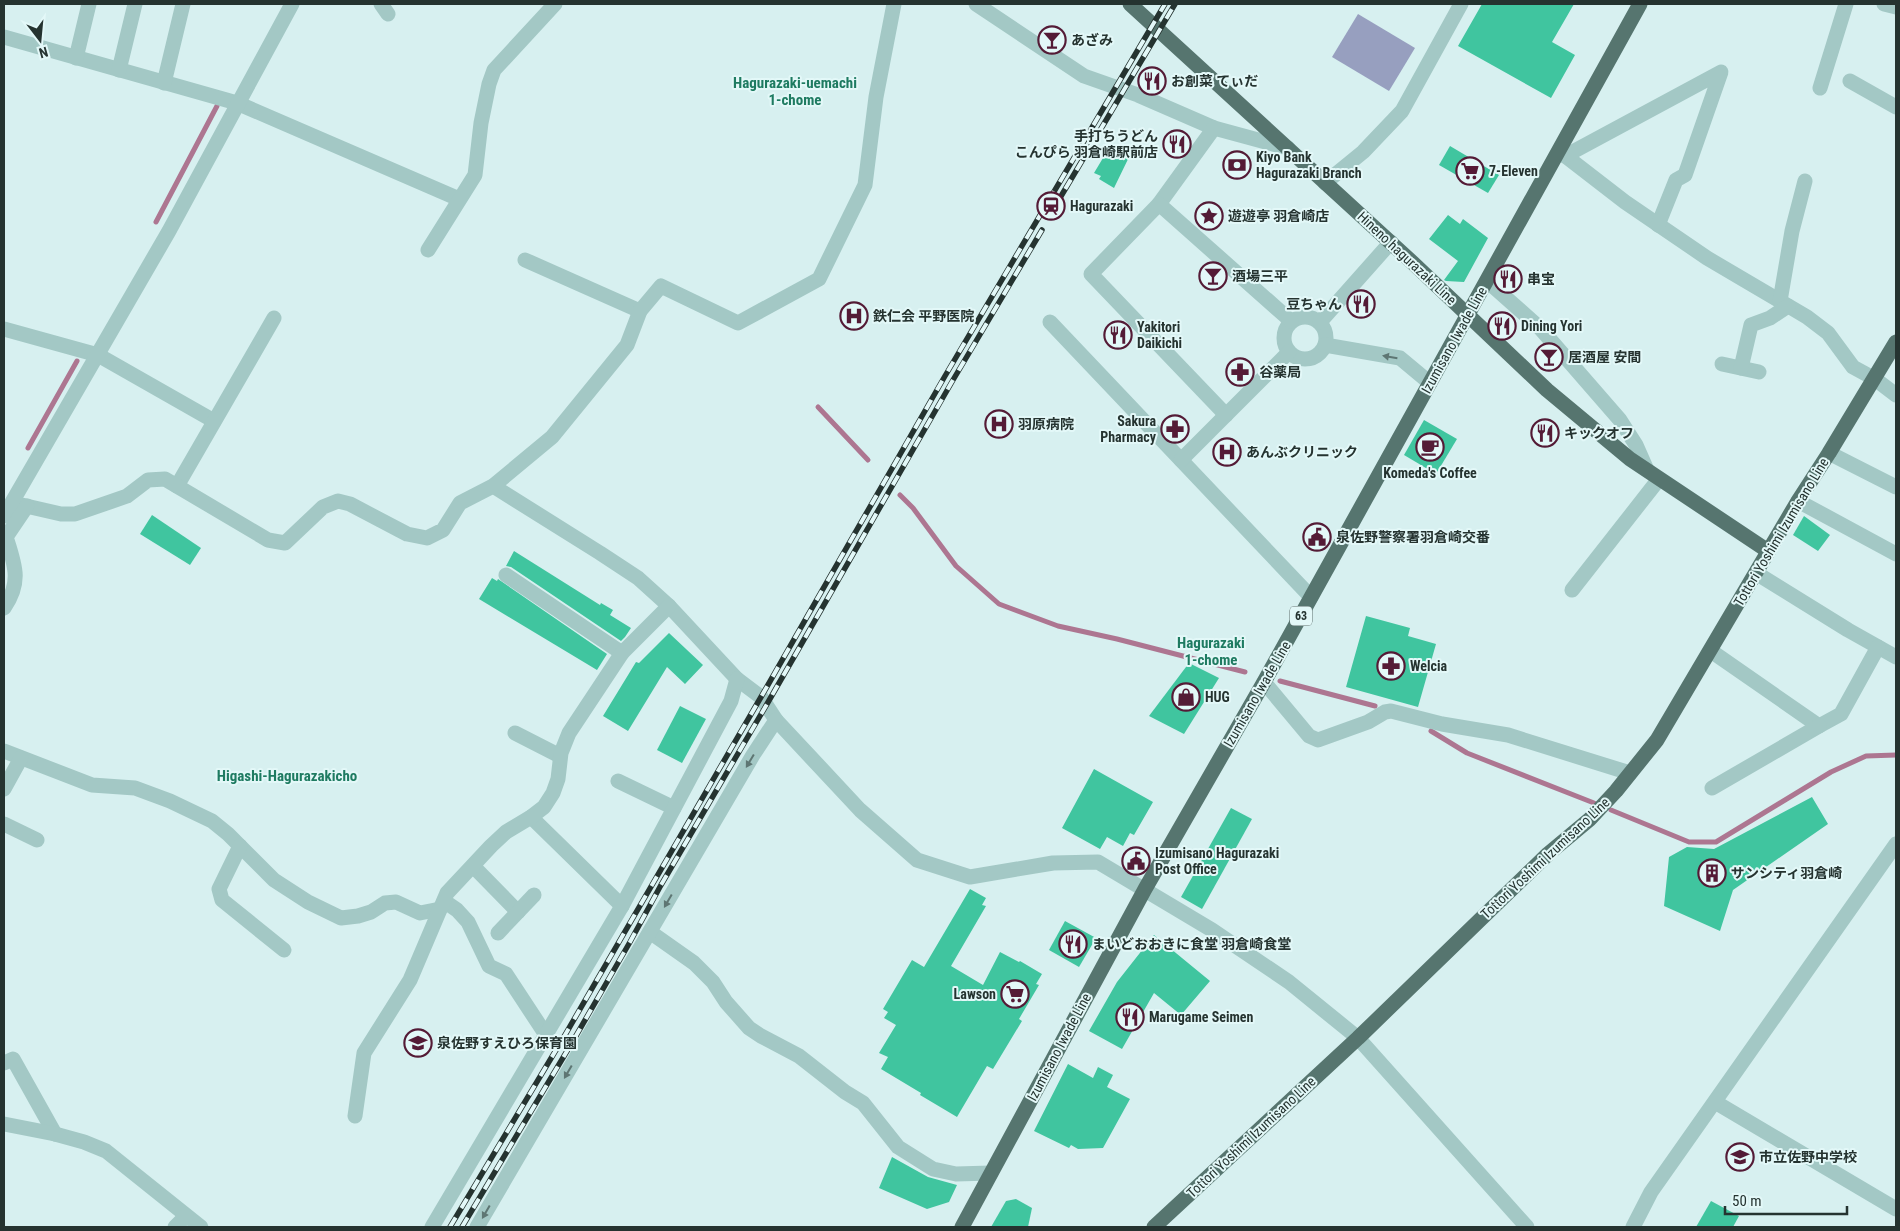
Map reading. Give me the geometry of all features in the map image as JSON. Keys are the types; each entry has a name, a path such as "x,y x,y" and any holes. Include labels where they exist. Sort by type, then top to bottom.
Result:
{"main road":[{"name":"Hineno hagurazaki Line","path":"1130,4 1391,242 1547,390 1630,459 1768,551"},
{"name":"Izumisano Iwade Line","path":"962,1227 1145,889 1312,597 1487,281 1562,153 1640,4"},
{"name":"Tottori Yoshimi Izumisano Line","path":"1154,1227 1358,1038 1548,854 1590,819 1630,773 1657,740 1798,501 1875,379 1896,342"}],"street":[{"path":"76,58 89,4"},
{"path":"119,70 135,4"},
{"path":"164,83 183,4"},
{"path":"4,608 11,597 16,578 14,562 6,537 20,504 98,355 169,231 292,4"},
{"path":"428,250 475,175 481,123 489,84 494,70 555,4"},
{"path":"20,504 61,514 75,514 127,496 148,480 165,479 268,540 285,543 323,507 338,502 350,504 407,534 427,538 444,530 460,503 493,486 552,437 626,345 640,311 661,286 738,323 819,279 865,185 876,97 894,4"},
{"path":"976,4 1084,76 1138,95 1214,128 1288,148"},
{"path":"1325,183 1363,152 1402,110 1461,4"},
{"path":"1820,88 1846,4"},
{"path":"1884,4 1896,7"},
{"path":"4,38 237,103 459,199"},
{"path":"1658,225 1676,180 1685,175 1721,72 1562,153 1658,225 1707,258 1784,303 1828,333 1853,367 1875,379 1896,395"},
{"path":"1850,82 1896,107"},
{"path":"1214,128 1159,204 1091,274 1226,415"},
{"path":"1741,368 1751,325 1770,318 1784,303 1792,231 1805,181"},
{"path":"1159,204 1291,321"},
{"path":"1320,322 1391,242"},
{"path":"525,260 640,311"},
{"path":"1487,281 1540,328 1620,420 1653,475 1572,590"},
{"path":"1303,316 1320,322 1325,331 1325,345 1316,356 1309,358 1295,356 1289,352 1285,346 1284,333 1291,321 1303,316"},
{"path":"177,486 274,318"},
{"path":"1050,322 1312,597"},
{"path":"4,329 98,355 214,421"},
{"path":"1325,345 1400,358 1430,384"},
{"path":"1181,460 1289,352"},
{"path":"1722,364 1759,372"},
{"path":"1829,453 1896,487"},
{"path":"493,486 630,573 669,606 737,679 761,697 776,720 860,810 917,860 970,877 1053,864 1098,862 1212,930 1289,982 1358,1038 1527,1227"},
{"path":"1798,501 1896,554"},
{"path":"4,516 20,504"},
{"path":"1756,573 1896,657"},
{"path":"506,575 622,653"},
{"path":"355,1116 364,1053 410,980 447,893 506,832 531,817 544,806 553,793 558,779 560,756 569,733 622,653 669,606"},
{"path":"1712,788 1841,714 1878,647"},
{"path":"1711,651 1819,726"},
{"path":"432,1227 622,906 731,701 737,679"},
{"path":"1264,682 1309,736 1318,740 1368,722 1384,712 1391,711 1442,724 1508,736 1630,773"},
{"path":"477,1227 753,755 776,720"},
{"path":"515,733 560,756"},
{"path":"4,751 92,785 135,788 170,801 212,821 274,880 308,902 341,918 364,914 385,903 396,902 420,913 442,905 457,910 468,922 489,966 506,974 546,1036"},
{"path":"4,789 21,758"},
{"path":"618,781 674,808"},
{"path":"531,817 622,906"},
{"path":"4,824 37,840"},
{"path":"1633,1227 1651,1192 1896,844"},
{"path":"240,846 219,889 222,900 284,950"},
{"path":"473,866 518,912"},
{"path":"498,933 534,895"},
{"path":"650,932 694,963 713,982 726,1002 749,1028 799,1056 845,1092 863,1103 898,1147 933,1169 956,1174 991,1173"},
{"path":"4,1063 13,1059 55,1134"},
{"path":"1715,1102 1896,1209"},
{"path":"4,1124 55,1134 84,1142 106,1151 201,1227"},
{"path":"175,1227 186,1216"}],"shaded area":[{"path":"1358,14 1415,48 1389,91 1332,57"}],"building":[{"path":"1482,4 1574,4 1552,42 1575,55 1551,98 1458,46"},
{"path":"1112,143 1131,153 1114,188 1099,179 1101,176 1094,173"},
{"path":"1450,146 1499,175 1488,193 1439,165"},
{"path":"1448,215 1460,224 1463,219 1488,238 1464,282 1444,280 1458,261 1429,239"},
{"name":"Komeda's Coffee","path":"1424,420 1457,439 1436,474 1404,455"},
{"path":"152,515 201,548 190,565 140,534"},
{"path":"1804,516 1830,535 1818,551 1793,535"},
{"path":"514,551 600,605 601,603 613,610 610,615 631,628 625,637 621,641 511,567 506,566"},
{"path":"492,578 497,581 498,579 607,654 597,670 479,599"},
{"name":"Welcia","path":"1366,616 1410,628 1408,636 1436,644 1418,707 1346,687"},
{"path":"669,633 703,665 685,684 667,667 628,731 603,716 636,662 639,663"},
{"name":"HUG","path":"1189,663 1219,678 1184,734 1149,716"},
{"path":"680,706 706,719 682,763 657,750"},
{"path":"1094,769 1153,802 1134,835 1130,833 1123,846 1107,837 1100,849 1062,828"},
{"name":"サンシティ羽倉崎","path":"1812,797 1828,824 1733,890 1720,931 1664,906 1669,857 1687,847 1714,849"},
{"path":"1231,808 1252,819 1202,909 1181,897"},
{"path":"970,889 986,898 982,905 986,906 951,966 983,985 1000,952 1042,974 1036,984 1039,985 1019,1019 1022,1021 993,1069 987,1066 957,1117 881,1069 888,1057 879,1053 896,1025 884,1018 888,1012 883,1009 912,960 924,967"},
{"path":"1065,921 1096,938 1079,967 1049,950"},
{"path":"1154,935 1210,981 1181,1015 1154,993 1122,1049 1089,1031 1117,982"},
{"path":"1068,1064 1093,1078 1098,1067 1113,1075 1107,1087 1130,1099 1103,1148 1078,1149 1071,1145 1069,1148 1034,1131"},
{"path":"892,1157 928,1177 957,1185 949,1202 927,1209 879,1188"},
{"path":"1016,1199 1032,1208 1028,1227 991,1227 1006,1201"},
{"path":"1711,1201 1739,1216 1733,1227 1696,1227"}],"waterway":[{"path":"156,222 217,106"},
{"path":"28,448 77,361"},
{"path":"818,407 868,460"},
{"path":"900,495 913,508 956,566 999,604 1058,626 1245,672"},
{"path":"1280,681 1375,706"},
{"path":"1431,731 1467,753 1594,803"},
{"path":"1611,810 1689,842 1716,842 1831,772 1866,756 1896,755"}],"railway":[{"path":"450,1227 565,1035 945,376 1165,4"},
{"path":"1054,208 1175,4"},
{"path":"462,1227 573,1041 953,380 1042,230"}],"place":[{"name":"あざみ","path":"1052,40"},
{"name":"お創菜 てぃだ","path":"1152,81"},
{"name":"手打ちうどん こんぴら 羽倉崎駅前店","path":"1177,144"},
{"name":"Kiyo Bank Hagurazaki Branch","path":"1237,165"},
{"name":"7-Eleven","path":"1470,171"},
{"name":"Hagurazaki","path":"1051,206"},
{"name":"遊遊亭 羽倉崎店","path":"1209,216"},
{"name":"酒場三平","path":"1213,276"},
{"name":"串宝","path":"1508,279"},
{"name":"豆ちゃん","path":"1361,304"},
{"name":"鉄仁会 平野医院","path":"854,316"},
{"name":"Dining Yori","path":"1502,326"},
{"name":"Yakitori Daikichi","path":"1118,335"},
{"name":"居酒屋 安間","path":"1549,357"},
{"name":"谷薬局","path":"1240,372"},
{"name":"羽原病院","path":"999,424"},
{"name":"Sakura Pharmacy","path":"1175,429"},
{"name":"キックオフ","path":"1545,433"},
{"name":"Komeda's Coffee","path":"1430,447"},
{"name":"あんぶクリニック","path":"1227,452"},
{"name":"泉佐野警察署羽倉崎交番","path":"1317,537"},
{"name":"Welcia","path":"1391,666"},
{"name":"HUG","path":"1186,697"},
{"name":"Izumisano Hagurazaki Post Office","path":"1136,861"},
{"name":"サンシティ羽倉崎","path":"1712,873"},
{"name":"まいどおおきに食堂 羽倉崎食堂","path":"1073,944"},
{"name":"Lawson","path":"1015,994"},
{"name":"Marugame Seimen","path":"1130,1017"},
{"name":"泉佐野すえひろ保育園","path":"418,1043"},
{"name":"市立佐野中学校","path":"1740,1157"}],"district":[{"name":"Hagurazaki-uemachi 1-chome","path":"795,92"},
{"name":"Hagurazaki 1-chome","path":"1211,652"},
{"name":"Higashi-Hagurazakicho","path":"287,776"}]}
